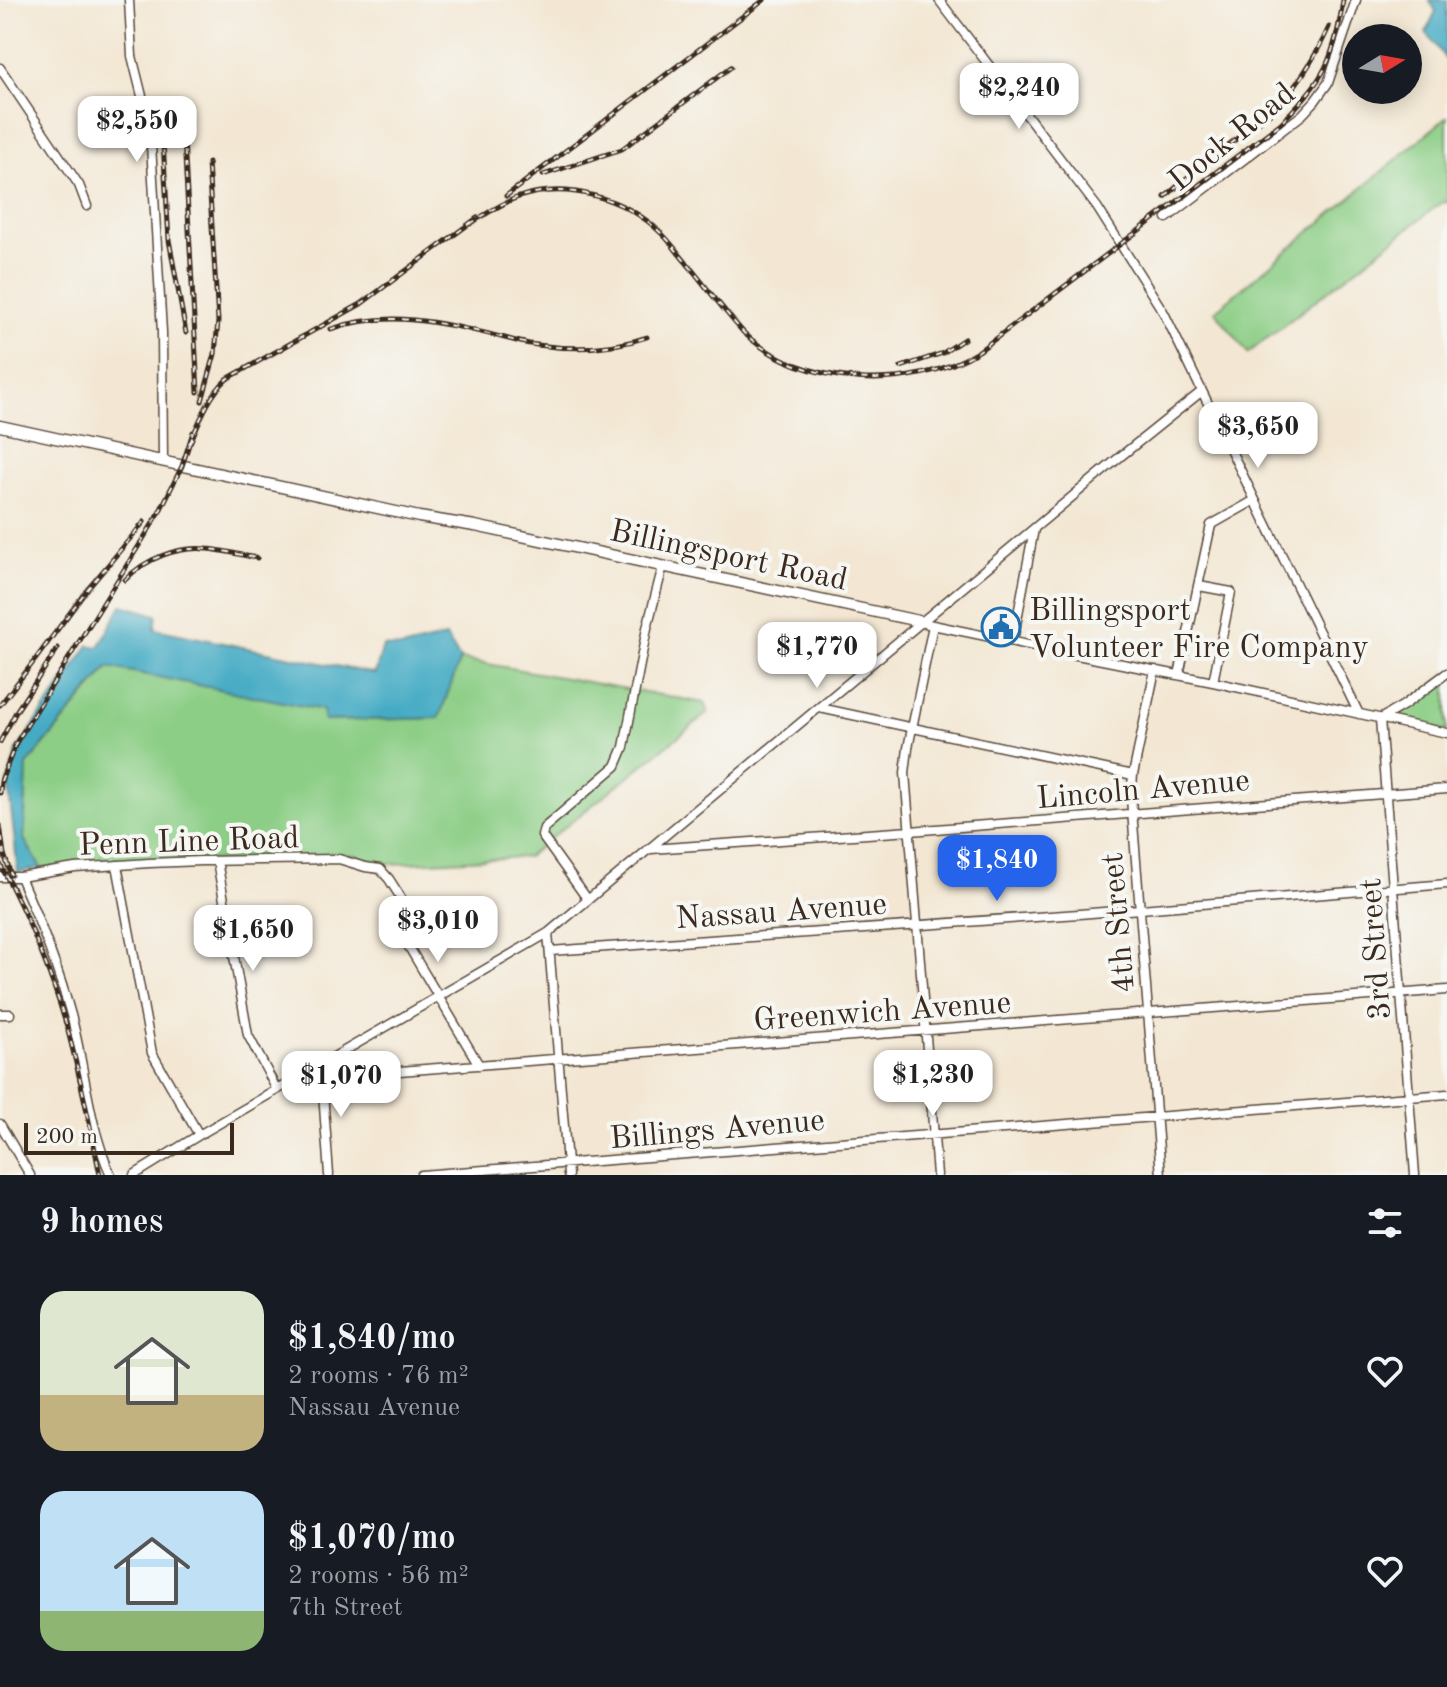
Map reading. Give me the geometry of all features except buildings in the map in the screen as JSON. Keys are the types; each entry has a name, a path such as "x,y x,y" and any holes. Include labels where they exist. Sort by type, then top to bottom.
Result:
{"street":[{"path":"129,0 132,56 150,128 162,332 163,462"},
{"path":"939,0 1097,207 1164,313 1359,714"},
{"name":"Dock Road","path":"1167,218 1302,115 1315,101 1328,83 1356,0"},
{"path":"0,68 79,185 87,206"},
{"path":"134,1175 548,933 820,708 928,624 1034,529 1201,392"},
{"name":"Billingsport Road","path":"0,426 1447,733"},
{"path":"1179,675 1211,525 1255,500"},
{"path":"1013,641 1034,529"},
{"path":"588,900 542,836 544,828 616,766 624,747 647,628 663,566"},
{"path":"1199,586 1231,592 1213,682"},
{"path":"928,624 905,773 937,1175"},
{"name":"4th Street","path":"1155,670 1133,775 1132,813 1161,1175"},
{"path":"1380,719 1447,673"},
{"path":"820,708 1133,775"},
{"name":"3rd Street","path":"1380,719 1415,1175"},
{"name":"Lincoln Avenue","path":"651,849 1447,789"},
{"name":"Penn Line Road","path":"0,877 117,865 217,861 339,859 380,869 410,912 403,937 438,996"},
{"path":"217,861 248,1035 277,1090"},
{"path":"117,865 152,1053 199,1135"},
{"path":"20,877 71,1016 96,1131 111,1175"},
{"name":"Nassau Avenue","path":"550,951 1447,884"},
{"path":"548,933 568,1175"},
{"name":"Greenwich Avenue","path":"322,1077 1447,990"},
{"path":"438,996 479,1065"},
{"path":"0,1014 10,1014"},
{"path":"321,1065 329,1175"},
{"name":"Billings Avenue","path":"421,1175 1447,1094"},
{"path":"0,1124 30,1175"}],"green space":[{"path":"1447,117 1447,203 1442,202 1248,353 1215,311"},
{"path":"460,659 704,703 708,713 527,857 370,865 356,855 41,868 24,839 27,765 109,667 324,710 325,721 438,718"},
{"path":"1447,674 1447,731 1391,720 1443,677"}],"water":[{"path":"1429,0 1447,0 1447,61 1426,32 1436,11"},
{"path":"122,605 157,615 155,629 375,674 383,646 401,648 446,637 460,659 439,718 324,721 323,710 108,667 27,765 24,839 41,868 18,872 8,782 17,750 89,645 99,647"}],"railway":[{"path":"506,196 764,0"},
{"path":"470,224 519,197 557,191 595,196 631,210 661,233 744,333 768,351 796,365 827,374 858,378 922,374 952,365 979,351 1281,123 1311,90 1325,68 1337,35 1343,0"},
{"path":"1165,197 1273,111 1305,71 1329,27"},
{"path":"543,175 622,149 731,67"},
{"path":"162,126 169,240 186,333"},
{"path":"184,139 198,392"},
{"path":"202,401 215,354 218,321 208,163"},
{"path":"190,443 210,401 227,379 361,304 477,218"},
{"path":"331,329 374,320 416,320 528,344 565,348 607,346 647,337"},
{"path":"901,367 943,353 964,339"},
{"path":"0,793 1,781 16,743 158,515 182,466 193,432"},
{"path":"0,705 86,591 144,522"},
{"path":"125,580 152,560 184,550 213,550 257,558"},
{"path":"0,742 58,648"},
{"path":"0,825 11,875"},
{"path":"0,864 37,942 60,1003 100,1175"}],"place":[{"name":"Billingsport Volunteer Fire Company","path":"1001,627"}]}
